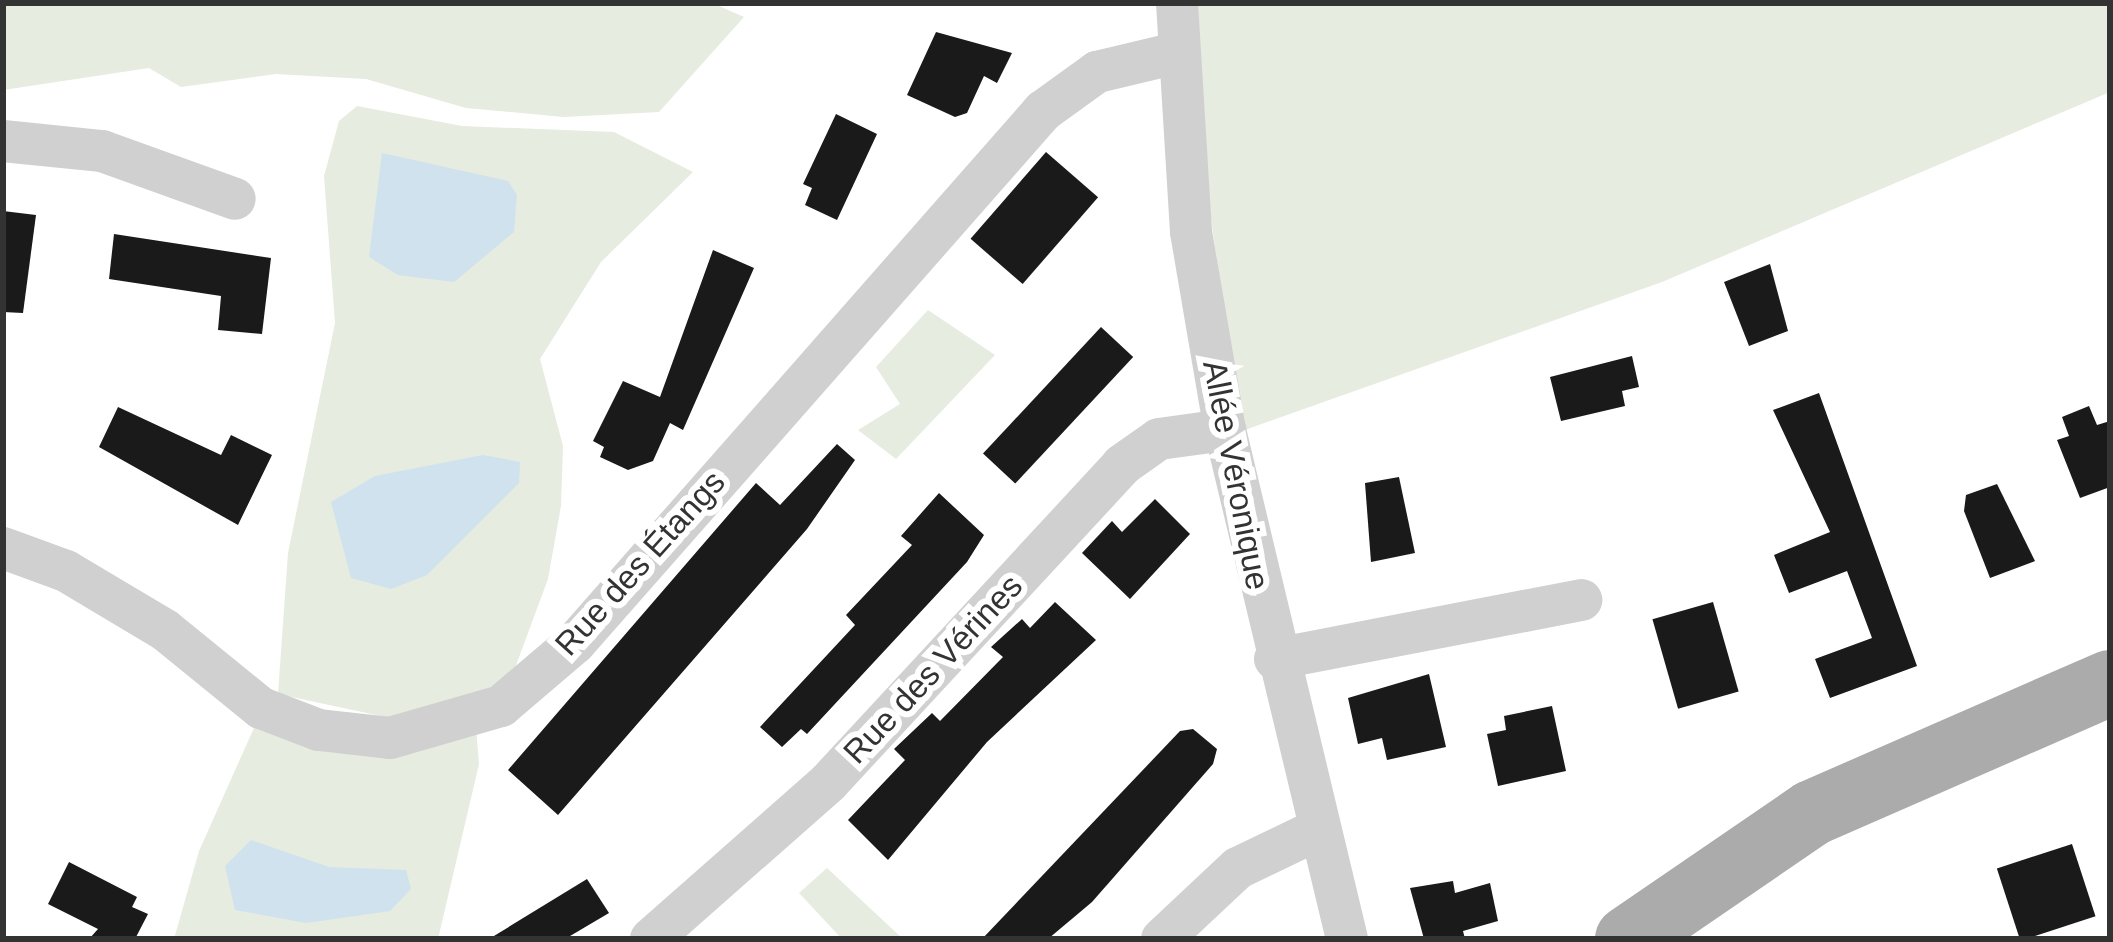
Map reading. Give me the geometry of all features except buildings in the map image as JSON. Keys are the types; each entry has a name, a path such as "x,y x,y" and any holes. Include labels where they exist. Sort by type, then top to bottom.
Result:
{"main road":[{"path":"1628,939 1812,814 2110,683"},
{"path":"1696,939 1825,848 2110,724"}],"street":[{"name":"Allée Véronique","path":"1177,3 1191,232 1225,430 1275,658 1347,939"},
{"name":"Rue des Étangs","path":"3,548 66,571 165,631 261,708 319,730 390,738 500,706 575,643 1042,111 1097,72 1177,53"},
{"path":"3,141 102,152 235,199"},
{"name":"Rue des Vérines","path":"651,939 828,783 1122,465 1159,439 1225,430"},
{"path":"1275,658 1581,600"},
{"path":"1162,939 1238,868 1318,829"}],"shaded area":[{"path":"3,3 712,3 744,17 659,112 564,117 466,108 366,79 276,74 181,87 149,68 3,90"},
{"path":"1191,3 2110,3 2110,92 1662,282 1242,431 1203,165"},
{"path":"357,106 462,126 614,132 693,172 601,262 540,359 563,446 561,506 548,579 512,676 448,709 390,718 278,694 288,553 335,323 324,176 339,121"},
{"path":"928,310 995,355 896,459 858,430 900,404 876,367"},
{"path":"258,719 476,727 479,764 438,939 174,939 199,851"},
{"path":"827,868 903,939 842,939 799,893"}],"water":[{"path":"382,153 508,181 517,195 514,232 454,282 398,275 369,257"},
{"path":"483,455 520,462 519,483 427,575 391,589 351,578 331,502 375,476"},
{"path":"251,840 329,867 406,870 411,889 390,911 306,923 235,910 225,866"}]}
